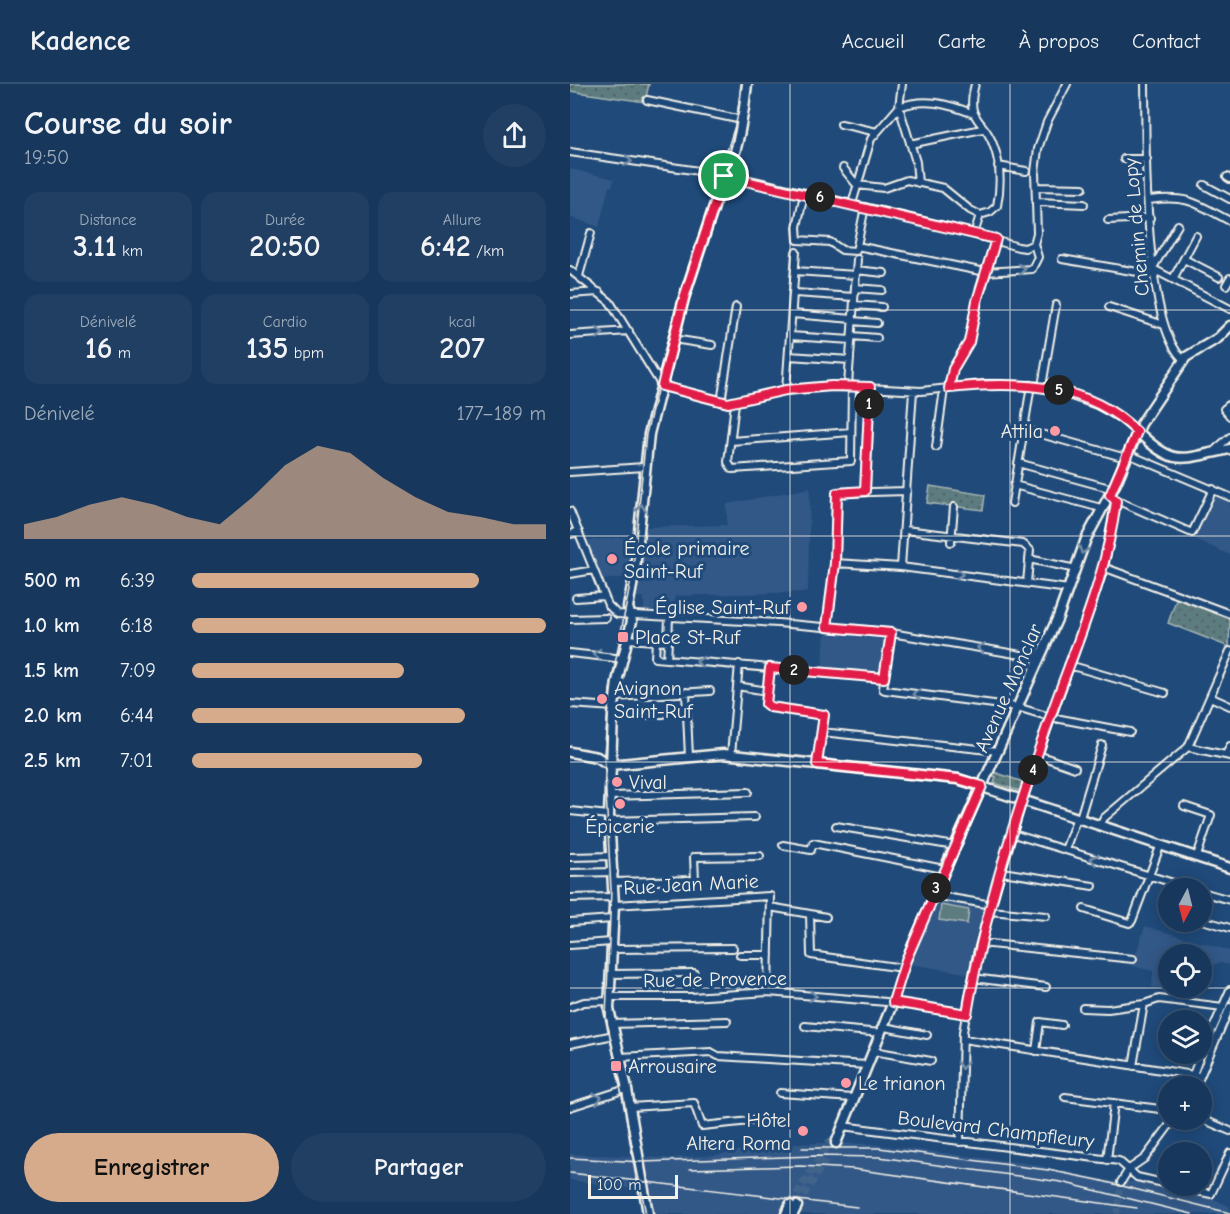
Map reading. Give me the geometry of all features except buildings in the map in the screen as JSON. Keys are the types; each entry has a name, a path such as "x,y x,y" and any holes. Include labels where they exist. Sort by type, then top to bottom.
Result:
{"street":[{"path":"648,1214 630,1107 611,1024 608,999 614,901 609,818 613,712 628,639 644,467 673,339 692,270 724,176 730,167 742,120 747,84"},
{"path":"902,84 899,107 916,162 918,183"},
{"path":"843,168 856,185 884,188 908,180 943,188 970,210 980,214 990,212 997,206 998,166 993,142 982,129 974,114 972,103 975,84"},
{"path":"857,246 985,272 1032,269 1038,258 1034,244 1037,233 1038,149 1047,122 1067,84"},
{"name":"Chemin de Lopy","path":"1146,84 1147,159 1155,270 1164,325 1175,352 1184,360"},
{"path":"647,100 742,120"},
{"path":"852,204 871,139 899,107 909,103 936,102 974,114"},
{"path":"841,124 877,132"},
{"path":"910,144 982,129"},
{"path":"570,152 724,176 865,207 996,239 1018,247 1025,248 1034,244"},
{"path":"1124,159 1147,159"},
{"path":"998,166 1026,171"},
{"path":"1204,185 1230,199"},
{"path":"1036,187 1083,188"},
{"path":"804,194 797,227 798,240 831,242 842,250 856,251 865,207"},
{"path":"1149,200 1176,197 1188,199 1230,221"},
{"path":"1037,202 1084,204"},
{"path":"974,234 980,214"},
{"path":"1108,220 1150,218"},
{"path":"1155,270 1178,225"},
{"path":"579,276 591,233"},
{"path":"1173,279 1196,236"},
{"path":"936,447 947,388 953,369 969,342 985,272 996,239"},
{"path":"786,390 795,293 796,252"},
{"path":"735,403 728,462 732,469 851,462 850,360 856,259"},
{"path":"1062,259 1155,270 1230,309"},
{"path":"1184,259 1219,277"},
{"path":"570,270 610,302 662,386 721,402 735,403 786,390 850,385 913,391 986,384 1042,386 1070,394 1107,410 1158,450 1172,458 1184,459 1230,449"},
{"path":"795,271 884,273"},
{"path":"1226,285 1230,278"},
{"path":"855,288 882,290"},
{"path":"570,294 599,292"},
{"path":"795,293 854,297"},
{"path":"854,305 882,307"},
{"path":"1042,386 1056,305"},
{"path":"721,402 736,307"},
{"path":"1109,307 1164,325"},
{"path":"792,314 877,324"},
{"name":"Avenue Monclar","path":"836,1139 882,1030 903,968 944,869 1039,658 1101,508 1113,495 1137,432 1189,354 1218,338 1230,323"},
{"path":"570,335 629,331"},
{"path":"790,336 877,338"},
{"path":"673,339 712,345"},
{"path":"789,356 850,360"},
{"path":"1012,503 1030,385"},
{"path":"865,491 870,387"},
{"path":"901,567 913,391"},
{"path":"1230,404 1224,409 1230,416"},
{"path":"1023,429 1127,456 1230,497"},
{"path":"730,441 851,432"},
{"path":"1217,452 1217,448 1230,437"},
{"path":"1018,463 1113,495 1192,533 1213,489"},
{"path":"570,472 644,467"},
{"path":"1014,485 1101,508"},
{"path":"827,627 835,563 837,493 907,491"},
{"path":"960,1142 963,1039 981,943 1023,800 1103,567 1113,495"},
{"path":"951,538 954,507"},
{"path":"570,511 604,596 612,610 669,618 891,633 1039,658"},
{"path":"904,530 951,538 1023,544 1030,550 1023,582"},
{"path":"570,534 579,532"},
{"path":"1029,559 1076,569"},
{"path":"835,563 901,567 1069,589"},
{"path":"1103,567 1230,614"},
{"path":"570,574 594,570"},
{"path":"576,598 604,596"},
{"path":"570,619 606,618"},
{"path":"667,659 669,618"},
{"path":"891,633 884,678 885,690 1017,706 1050,717 1131,732"},
{"path":"628,639 668,642"},
{"path":"656,641 655,658 884,678"},
{"path":"570,653 612,655 624,659"},
{"path":"1101,824 1188,747 1230,654"},
{"path":"731,755 739,664"},
{"path":"1069,665 1165,693"},
{"path":"770,668 766,704 770,707 824,715 817,764"},
{"path":"737,686 767,691"},
{"path":"615,697 710,691"},
{"path":"686,693 689,757"},
{"path":"1210,697 1230,706"},
{"path":"570,704 613,712 663,714"},
{"path":"822,732 998,751"},
{"path":"1065,850 1102,745"},
{"path":"1188,747 1228,756 1230,746"},
{"path":"570,755 597,757 610,765 731,755 958,779 1230,868"},
{"path":"1038,755 1075,768"},
{"path":"610,796 748,792"},
{"path":"1184,806 1211,815 1197,856"},
{"path":"570,812 609,818 754,817"},
{"path":"836,826 955,846"},
{"path":"1013,834 1158,878"},
{"path":"783,845 811,850 813,843 944,869"},
{"path":"1084,909 1129,923 1132,921 1161,844"},
{"path":"570,857 613,856"},
{"path":"570,873 695,880 694,858 760,856"},
{"path":"1002,872 1093,886"},
{"path":"933,895 991,908 1046,916"},
{"path":"1212,895 1230,900"},
{"name":"Rue Jean Marie","path":"570,898 614,901 770,896 770,907"},
{"path":"768,992 770,907 826,916"},
{"path":"810,914 810,955 903,968"},
{"path":"570,921 613,919"},
{"path":"1212,923 1230,928"},
{"path":"981,943 1133,959"},
{"path":"570,945 733,948"},
{"path":"740,955 769,955"},
{"path":"610,974 694,972"},
{"path":"973,978 1046,987"},
{"path":"1196,1076 1226,1007 1230,990"},
{"name":"Rue de Provence","path":"570,1007 584,1002 608,999 768,992 893,1002 967,1014"},
{"path":"1083,1008 1108,1009 1144,1004 1160,999 1226,1007"},
{"path":"1133,1066 1144,1004"},
{"path":"1212,1033 1226,1007"},
{"path":"611,1024 727,1021"},
{"path":"1036,1051 1040,1022 1062,1025"},
{"path":"806,1026 927,1035"},
{"path":"570,1044 614,1035"},
{"path":"963,1039 1196,1076"},
{"path":"873,1051 931,1061"},
{"path":"620,1057 711,1052 718,1056 867,1065"},
{"path":"1196,1076 1199,1064"},
{"path":"570,1107 626,1089"},
{"path":"780,1093 853,1098"},
{"path":"1065,1097 1158,1109"},
{"path":"630,1107 694,1103 702,1126 760,1120"},
{"path":"1107,1160 1114,1103"},
{"path":"1212,1122 1230,1131"},
{"name":"Boulevard Champfleury","path":"842,1126 1124,1163 1141,1179 1158,1183"},
{"path":"1121,1182 1129,1169 1145,1158 1165,1130"},
{"path":"1228,1162 1230,1153"},
{"name":"Boulevard Champfleury","path":"1212,1192 1228,1162"},
{"path":"786,1214 793,1208"}],"shaded area":[{"path":"570,169 614,179 612,187 609,186 599,227 570,217"},
{"path":"810,488 808,592 675,596 674,611 644,610 644,597 636,597 645,527 727,525 727,504"},
{"path":"1217,495 1230,501 1230,555 1195,539 1213,498"},
{"name":"École primaire Saint-Ruf","path":"633,537 628,577 603,580 587,540"},
{"path":"825,634 887,639 882,675 822,671"},
{"path":"936,898 987,907 970,974 910,964"},
{"path":"1145,926 1158,930 1158,932 1206,944 1158,944 1158,988 1152,988 1153,971 1132,966"},
{"path":"1212,946 1230,951 1230,965 1219,963 1212,965"},
{"path":"774,1144 870,1144 1026,1163 1111,1181 1158,1183 1158,1196 1208,1196 1230,1207 1230,1214 653,1214 648,1191 570,1180 570,1154 670,1158 716,1155"}],"green space":[{"path":"570,84 649,84 645,102 570,91"},
{"path":"930,486 985,495 983,510 927,503"},
{"path":"1177,597 1230,617 1229,647 1168,623"},
{"path":"994,772 1023,782 1020,791 994,783 996,777 992,775"},
{"path":"941,905 969,910 967,924 939,920"}],"tunnel":[{"path":"790,1205 829,1143 836,1136"},
{"path":"797,1206 825,1160"},
{"path":"1117,1214 1121,1182"}],"tram line":[{"path":"646,1214 606,1017 611,890 604,753 610,690 633,569 646,434 681,297 737,119 741,84"}],"railway":[{"path":"802,1148 879,1148 1048,1170 1230,1213"},
{"path":"570,1158 642,1162 815,1156 879,1157 1061,1182 1192,1214"},
{"path":"690,1169 800,1166 853,1169 1137,1208"},
{"path":"570,1173 857,1207"}],"place":[{"name":"Attila","path":"1055,431"},
{"name":"École primaire Saint-Ruf","path":"612,559"},
{"name":"Église Saint-Ruf","path":"802,607"},
{"name":"Place St-Ruf","path":"623,637"},
{"name":"Avignon Saint-Ruf","path":"602,699"},
{"name":"Vival","path":"617,782"},
{"name":"Épicerie","path":"620,804"},
{"name":"Arrousaire","path":"616,1066"},
{"name":"Le trianon","path":"846,1083"},
{"name":"Hôtel Altera Roma","path":"803,1131"}],"route":[{"path":"724,176 733,176 996,239 977,301 969,342 953,369 949,388 986,384 1049,387 1107,410 1131,425 1137,432 1110,495 1116,501 1103,570 1025,792 977,954 967,1014 893,1002 906,960 982,786 958,779 817,764 824,715 770,707 766,704 770,668 884,678 891,633 827,627 835,563 837,493 865,491 870,387 848,385 786,390 728,403 662,386 692,270 724,176"}]}
